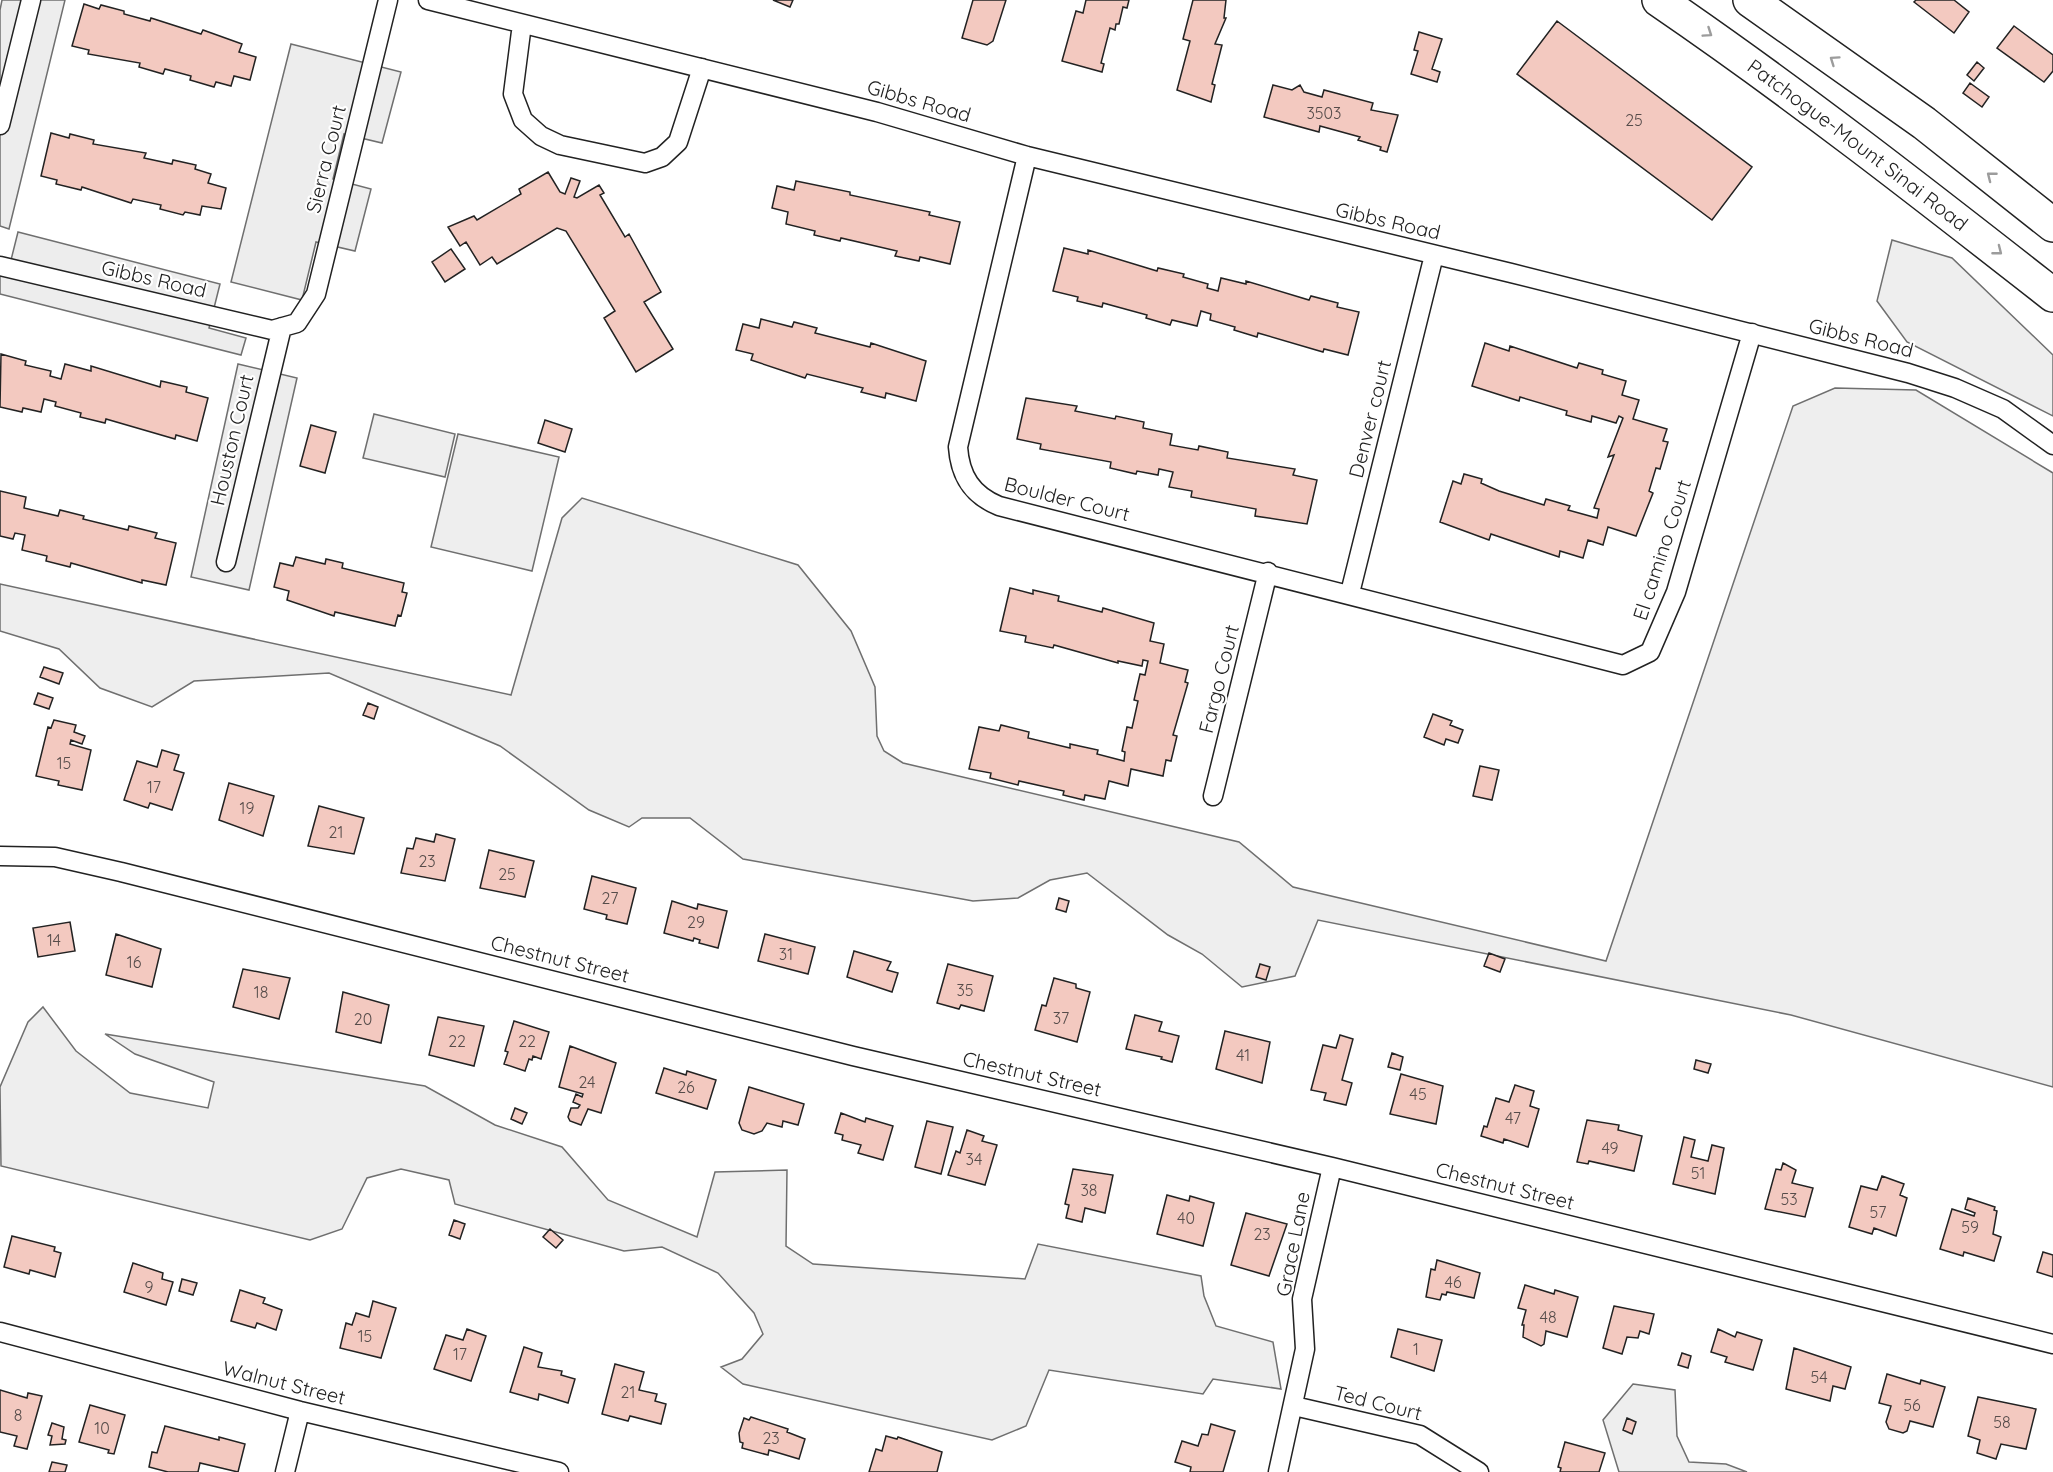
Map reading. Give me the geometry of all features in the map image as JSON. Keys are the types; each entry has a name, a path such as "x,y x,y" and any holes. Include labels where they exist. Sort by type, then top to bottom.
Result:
{"highway":[{"name":"Patchogue-Mount Sinai Road","path":"1659,0 1728,47 1911,184 2053,295"},
{"path":"1750,0 1924,123 2053,225"}],"street":[{"path":"0,125 31,0"},
{"name":"Sierra Court","path":"289,325 316,294 388,0"},
{"name":"Gibbs Road","path":"428,0 877,112 1027,156 1752,333 1955,388 2003,409 2053,445"},
{"path":"522,24 513,94 523,120 541,136 560,145 645,164 662,157 678,142 702,68"},
{"name":"Boulder Court","path":"1027,156 958,447 959,462 967,481 979,496 999,506 1350,593"},
{"name":"Denver court","path":"1350,593 1434,255"},
{"name":"Gibbs Road","path":"0,266 272,330 289,325"},
{"name":"Houston Court","path":"226,562 289,325"},
{"name":"El camino Court","path":"1350,593 1623,665 1650,652 1676,592 1752,333"},
{"name":"Fargo Court","path":"1213,796 1268,572"},
{"name":"Chestnut Street","path":"0,856 55,857 121,872 853,1056 1332,1167 2053,1344"},
{"name":"Grace Lane","path":"1278,1472 1305,1349 1302,1299 1332,1167"},
{"name":"Walnut Street","path":"0,1332 300,1411 559,1472"},
{"name":"Ted Court","path":"1294,1406 1420,1435 1479,1472"},
{"path":"285,1472 300,1411"}],"shaded area":[{"path":"2,0 65,0 9,229 0,226 0,10"},
{"path":"291,44 401,72 382,143 344,134 333,179 371,189 355,251 316,242 302,300 231,282"},
{"path":"18,232 220,284 209,328 246,338 241,355 0,294 0,274 7,276"},
{"path":"1892,240 1952,258 2053,355 2053,416 1907,342 1877,301"},
{"path":"238,364 297,378 249,590 191,577"},
{"path":"1835,388 1916,390 2053,473 2053,1087 1791,1015 1318,920 1295,976 1242,987 1202,954 1168,935 1087,873 1050,880 1018,898 973,901 743,859 690,818 642,818 629,827 589,810 500,746 329,673 194,681 152,707 100,688 59,649 0,631 0,584 511,695 562,518 582,498 798,565 851,631 875,687 877,736 884,751 903,763 1239,842 1293,887 1606,961 1793,406"},
{"path":"374,414 455,434 445,477 363,458"},
{"path":"458,434 559,457 532,571 431,547"},
{"path":"43,1007 76,1051 130,1093 208,1108 214,1082 135,1054 105,1034 425,1086 495,1125 562,1147 608,1200 697,1237 715,1172 787,1170 786,1246 813,1264 1025,1279 1038,1244 1201,1276 1204,1296 1216,1326 1273,1342 1281,1389 1213,1379 1203,1394 1049,1370 1026,1426 992,1440 743,1384 721,1367 742,1359 763,1334 754,1313 718,1273 662,1247 624,1251 455,1204 449,1180 401,1169 367,1178 342,1229 310,1240 1,1166 0,1087 28,1022"},
{"path":"1633,1384 1675,1390 1677,1436 1689,1462 1726,1464 1747,1472 1619,1472 1603,1420"}],"building":[{"path":"773,0 793,0 790,7"},
{"path":"973,0 1006,0 993,41 987,45 962,38"},
{"path":"1086,0 1129,0 1127,8 1123,7 1119,24 1116,24 1115,30 1110,28 1101,63 1104,64 1102,72 1062,61 1076,11 1083,13"},
{"path":"1193,0 1226,0 1224,18 1226,18 1215,44 1222,45 1212,84 1215,85 1211,102 1177,90 1190,41 1183,39"},
{"path":"1916,0 1954,0 1969,12 1954,33 1914,2"},
{"path":"84,4 99,9 101,5 124,11 124,14 150,21 151,18 201,34 203,30 242,44 239,52 256,57 250,80 234,76 231,86 216,82 214,87 190,80 191,76 165,69 163,74 139,67 140,63 88,54 89,50 72,46"},
{"path":"1557,21 1752,167 1712,220 1517,74"},
{"path":"2014,26 2053,55 2053,71 2044,82 1997,48"},
{"path":"1419,32 1442,39 1432,69 1440,72 1437,82 1411,74 1418,51 1414,50"},
{"path":"1977,62 1984,68 1974,81 1967,75"},
{"path":"1970,83 1989,97 1982,107 1963,93"},
{"path":"1273,85 1292,90 1300,85 1304,92 1322,97 1324,90 1373,103 1371,110 1398,115 1387,152 1380,150 1381,147 1358,140 1360,137 1320,126 1319,132 1264,117"},
{"path":"51,133 69,138 70,134 94,140 93,144 146,153 144,158 172,164 173,160 196,165 195,169 211,174 208,183 226,188 221,209 202,206 200,215 185,212 183,215 160,209 161,205 133,199 131,203 82,187 81,190 56,184 57,180 41,176"},
{"path":"548,172 560,192 565,194 571,178 580,181 574,197 577,198 599,185 604,193 600,195 625,237 629,234 661,292 644,302 673,349 636,372 604,318 615,311 566,231 557,228 497,264 492,257 480,265 466,242 460,246 448,227 474,216 477,220 521,194 519,189"},
{"path":"796,181 930,212 929,215 960,222 950,264 920,257 919,261 895,256 897,251 841,238 840,241 814,235 815,231 786,224 788,212 772,208 777,186 794,190"},
{"path":"1064,248 1088,254 1088,250 1157,271 1158,268 1184,274 1183,277 1208,284 1207,288 1218,291 1221,278 1246,284 1246,281 1309,300 1311,296 1338,303 1337,307 1359,312 1348,355 1324,349 1323,352 1258,333 1257,337 1234,330 1235,327 1210,320 1211,314 1201,311 1197,326 1172,320 1170,325 1146,318 1147,315 1103,303 1102,307 1077,301 1078,297 1053,291"},
{"path":"451,249 465,269 445,282 432,262"},
{"path":"761,319 792,327 794,322 817,328 815,333 870,347 871,343 926,361 916,401 886,393 885,398 861,392 863,388 807,374 805,378 751,360 753,354 736,350 743,324 759,328"},
{"path":"1485,343 1509,351 1510,346 1577,368 1579,363 1603,370 1602,374 1626,381 1622,395 1639,400 1633,419 1667,429 1663,441 1668,442 1660,469 1656,468 1649,491 1653,493 1636,536 1608,527 1603,545 1588,540 1583,558 1560,551 1559,557 1491,534 1489,540 1440,522 1453,481 1461,484 1464,474 1482,479 1481,483 1499,491 1544,505 1546,499 1570,506 1568,510 1597,518 1599,509 1594,508 1614,455 1608,457 1623,418 1619,416 1616,423 1592,416 1591,422 1566,415 1567,411 1520,397 1519,401 1472,386"},
{"path":"1,354 26,361 25,365 51,371 50,376 61,379 65,364 91,371 91,366 160,387 161,381 187,387 186,392 208,398 197,441 176,435 175,439 106,419 105,423 80,417 81,413 55,406 56,402 44,399 41,412 23,408 22,412 0,407"},
{"path":"1026,398 1077,406 1075,411 1144,422 1143,428 1172,434 1170,445 1198,450 1199,446 1228,452 1227,458 1295,469 1293,475 1317,480 1307,524 1255,516 1256,509 1191,497 1192,491 1169,487 1173,472 1159,469 1158,475 1137,471 1136,474 1110,468 1111,462 1040,449 1041,444 1017,439"},
{"path":"545,420 572,429 565,452 538,443"},
{"path":"311,425 336,432 325,473 300,466"},
{"path":"0,491 26,497 24,508 58,516 60,510 84,516 83,519 128,530 129,526 157,533 155,538 176,543 166,585 142,580 142,583 71,563 70,567 46,561 47,556 22,550 25,535 15,533 13,539 0,536"},
{"path":"296,557 325,564 326,559 343,563 342,568 404,583 402,592 407,593 401,616 398,615 395,626 335,612 334,616 287,600 289,591 274,587 280,563 293,566"},
{"path":"1010,588 1033,594 1033,590 1059,596 1058,601 1102,612 1103,608 1154,623 1150,641 1164,644 1160,663 1188,670 1185,682 1188,683 1173,735 1177,736 1171,761 1166,760 1163,776 1131,769 1128,786 1109,781 1105,799 1085,795 1084,800 1063,795 1064,791 1019,781 1018,785 990,778 991,773 969,769 979,727 999,731 1001,725 1029,732 1028,738 1070,748 1070,744 1098,750 1097,754 1124,761 1125,752 1122,751 1127,727 1132,728 1138,701 1134,700 1140,674 1145,675 1148,661 1143,660 1142,666 1118,661 1118,663 1054,645 1053,648 1025,642 1026,636 1000,631"},
{"path":"44,667 63,673 59,684 40,677"},
{"path":"38,693 53,698 49,709 34,704"},
{"path":"368,703 378,707 374,719 363,715"},
{"path":"1433,714 1452,721 1450,725 1463,730 1458,743 1446,739 1444,745 1424,737"},
{"path":"54,720 76,725 74,732 85,736 82,744 71,740 70,744 91,750 82,790 58,785 59,781 36,776 48,727 51,728"},
{"path":"162,750 179,755 174,770 184,773 172,810 150,803 148,808 124,800 137,761 157,767"},
{"path":"1480,766 1499,770 1492,800 1473,796"},
{"path":"229,783 274,796 263,836 219,820"},
{"path":"319,806 364,818 354,854 308,846"},
{"path":"436,834 455,839 445,881 401,873 407,848 413,849 416,838 434,842"},
{"path":"489,850 534,861 525,897 480,888"},
{"path":"592,876 636,888 627,924 606,919 607,915 584,909"},
{"path":"1059,898 1069,901 1066,912 1056,909"},
{"path":"672,901 697,909 698,904 727,911 718,948 699,943 700,940 694,938 693,941 664,933"},
{"path":"70,922 75,951 38,957 33,928"},
{"path":"116,934 161,949 152,987 106,975"},
{"path":"765,934 815,947 808,974 758,961"},
{"path":"854,951 891,962 887,970 898,973 892,992 847,977"},
{"path":"1489,953 1505,959 1500,972 1484,966"},
{"path":"948,964 993,976 984,1011 961,1005 959,1009 937,1003"},
{"path":"1260,964 1270,967 1266,980 1256,977"},
{"path":"243,969 290,978 279,1019 233,1007"},
{"path":"1054,978 1076,984 1076,988 1090,992 1077,1042 1035,1030 1042,1005 1046,1006"},
{"path":"343,992 389,1005 381,1043 336,1032"},
{"path":"1135,1015 1162,1022 1159,1031 1179,1036 1172,1062 1161,1059 1162,1057 1126,1049"},
{"path":"438,1017 484,1026 474,1066 429,1055"},
{"path":"514,1021 549,1032 541,1059 533,1056 532,1060 529,1059 525,1071 504,1064 508,1052 505,1051"},
{"path":"1225,1031 1270,1042 1262,1083 1216,1069"},
{"path":"1340,1035 1353,1039 1342,1080 1352,1083 1346,1105 1324,1100 1326,1093 1311,1090 1323,1045 1336,1048"},
{"path":"570,1046 616,1063 601,1113 588,1109 581,1125 570,1121 568,1117 571,1108 578,1108 580,1105 573,1102 576,1094 582,1097 583,1094 559,1087"},
{"path":"1392,1053 1403,1057 1400,1070 1388,1067"},
{"path":"1696,1060 1711,1064 1708,1073 1694,1069"},
{"path":"664,1068 686,1075 687,1071 716,1080 707,1109 656,1093"},
{"path":"1401,1074 1443,1086 1436,1124 1390,1114"},
{"path":"1515,1085 1534,1091 1530,1106 1539,1109 1528,1147 1504,1139 1503,1143 1481,1136 1484,1126 1487,1127 1496,1098 1509,1102"},
{"path":"749,1087 804,1104 798,1125 783,1121 782,1127 767,1123 762,1131 754,1134 742,1130 739,1123"},
{"path":"515,1108 527,1113 522,1124 511,1119"},
{"path":"841,1113 865,1122 866,1118 893,1126 883,1160 858,1153 861,1145 842,1140 843,1135 835,1133"},
{"path":"1587,1120 1619,1125 1618,1130 1642,1136 1634,1171 1589,1161 1588,1164 1577,1162"},
{"path":"927,1121 953,1127 941,1174 915,1167"},
{"path":"967,1130 984,1136 982,1141 997,1145 985,1185 948,1175 956,1151 960,1153"},
{"path":"1684,1137 1695,1140 1691,1157 1708,1161 1712,1145 1724,1148 1715,1194 1673,1184"},
{"path":"1783,1163 1796,1170 1792,1183 1813,1188 1805,1217 1765,1209 1776,1169 1781,1170"},
{"path":"1073,1169 1113,1175 1105,1213 1085,1208 1082,1222 1066,1218 1069,1205 1065,1204"},
{"path":"1882,1176 1904,1184 1900,1195 1907,1198 1896,1236 1874,1228 1872,1234 1849,1227 1861,1186 1877,1190"},
{"path":"1167,1195 1189,1201 1190,1196 1214,1203 1203,1246 1157,1234"},
{"path":"1968,1198 1995,1207 1994,1210 1997,1211 1993,1234 2001,1237 1994,1261 1964,1252 1963,1256 1940,1249 1952,1209 1974,1216 1975,1213 1965,1209"},
{"path":"1246,1213 1287,1224 1269,1276 1231,1265"},
{"path":"454,1220 465,1224 460,1239 449,1235"},
{"path":"550,1229 563,1240 556,1248 543,1237"},
{"path":"12,1236 55,1247 54,1251 61,1253 55,1277 30,1270 29,1274 4,1267"},
{"path":"2043,1252 2053,1255 2053,1277 2037,1272"},
{"path":"1437,1260 1480,1273 1474,1298 1447,1292 1446,1295 1442,1294 1440,1300 1426,1297 1431,1269 1435,1270"},
{"path":"133,1263 163,1273 162,1279 173,1282 166,1305 124,1292"},
{"path":"182,1279 197,1283 193,1295 179,1291"},
{"path":"1525,1285 1554,1294 1555,1290 1578,1297 1567,1337 1546,1331 1544,1344 1541,1346 1523,1337 1524,1325 1522,1325 1526,1310 1518,1308"},
{"path":"240,1290 265,1298 263,1303 282,1310 276,1330 257,1323 255,1328 231,1321"},
{"path":"373,1301 396,1308 381,1358 340,1348 346,1323 352,1325 356,1313 369,1317"},
{"path":"1614,1306 1654,1314 1649,1334 1640,1331 1638,1338 1627,1337 1622,1354 1603,1348"},
{"path":"467,1329 486,1336 471,1381 434,1369 446,1335 463,1340"},
{"path":"1398,1329 1442,1340 1434,1371 1391,1357"},
{"path":"1718,1329 1735,1337 1737,1332 1762,1340 1753,1370 1725,1362 1727,1357 1711,1352"},
{"path":"524,1347 542,1353 538,1367 562,1371 561,1375 575,1379 568,1403 539,1394 538,1400 510,1392"},
{"path":"1794,1348 1851,1367 1845,1389 1833,1386 1830,1401 1786,1389"},
{"path":"1682,1353 1691,1356 1688,1368 1678,1365"},
{"path":"615,1364 644,1372 639,1390 657,1394 655,1401 666,1404 661,1424 630,1416 628,1421 602,1414"},
{"path":"1887,1374 1920,1384 1921,1380 1945,1387 1933,1427 1910,1421 1907,1431 1903,1433 1889,1429 1886,1422 1891,1406 1879,1403"},
{"path":"0,1390 27,1398 28,1393 42,1396 27,1449 14,1446 17,1436 0,1432"},
{"path":"1978,1397 2036,1409 2026,1449 2001,1444 1996,1459 1977,1453 1980,1440 1968,1436"},
{"path":"90,1405 125,1415 114,1454 108,1453 109,1450 79,1442"},
{"path":"751,1417 788,1429 787,1432 805,1439 799,1459 769,1450 768,1455 742,1448 743,1443 740,1442 739,1433 744,1418 749,1420"},
{"path":"1627,1418 1636,1422 1632,1434 1623,1430"},
{"path":"52,1423 64,1427 62,1439 66,1440 65,1444 50,1445 52,1436 48,1435"},
{"path":"1211,1424 1235,1431 1223,1472 1190,1472 1191,1467 1175,1462 1182,1441 1198,1446 1202,1434 1208,1435"},
{"path":"165,1426 219,1440 219,1437 245,1444 238,1472 200,1463 198,1472 168,1472 149,1467 152,1452 157,1453"},
{"path":"886,1436 897,1439 898,1437 942,1452 937,1472 869,1472 876,1449 882,1451"},
{"path":"1565,1442 1605,1453 1599,1472 1560,1472 1561,1468 1558,1467"},
{"path":"52,1462 67,1465 65,1472 49,1472"}]}
